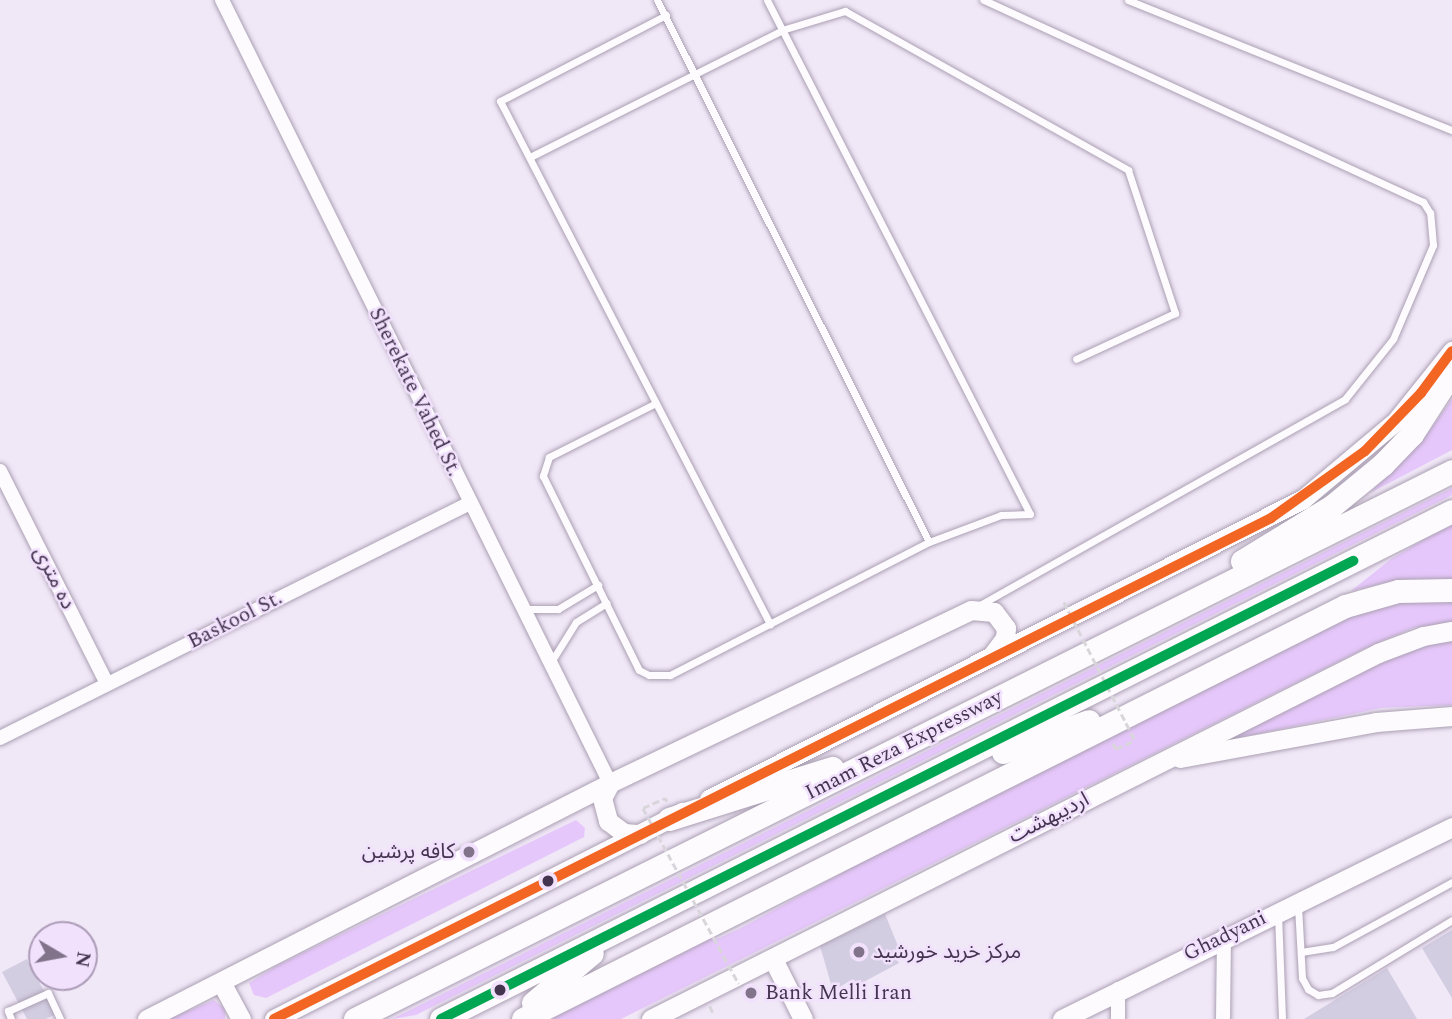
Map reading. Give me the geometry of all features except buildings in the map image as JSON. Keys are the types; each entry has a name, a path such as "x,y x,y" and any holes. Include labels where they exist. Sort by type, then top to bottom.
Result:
{"highway":[{"path":"1102,646 1332,506 1412,434 1452,372"},
{"name":"Imam Reza Expressway","path":"355,1019 1452,471"},
{"name":"Imam Reza Expressway","path":"441,1019 1452,511"},
{"path":"523,1019 1362,599 1413,589 1452,590"},
{"path":"914,783 1179,690"},
{"path":"667,809 898,748"},
{"path":"514,1019 622,929"}],"main road":[{"path":"274,1019 640,834 667,809 991,656 1303,499 1396,421 1452,351"},
{"path":"147,1019 610,783 971,610 994,612 1006,628 1005,638 991,656"},
{"name":"اردیبهشت","path":"651,1019 1378,653 1423,636 1452,631"},
{"path":"1168,759 1376,722 1452,716"},
{"path":"610,783 602,798 608,821 624,833 640,834"},
{"path":"1390,855 1452,817"},
{"path":"1390,855 1452,827"},
{"name":"Ghadyani","path":"1062,1019 1390,855"},
{"path":"773,958 803,1019"},
{"path":"221,982 241,1019"}],"street":[{"name":"Sherekate Vahed St.","path":"222,0 549,666 610,783"},
{"name":"ده متری","path":"0,471 107,684"},
{"name":"Baskool St.","path":"0,738 470,503"},
{"path":"1223,1019 1224,936"},
{"path":"1118,989 1118,1019"}],"lane":[{"path":"657,0 691,76 929,542"},
{"path":"654,404 549,457 543,465 543,476 639,670 649,675 670,675 929,542 1002,515 1030,514 767,0"},
{"path":"971,610 1345,399 1392,339 1433,245 1430,213 1423,202 983,0"},
{"path":"1128,0 1452,130"},
{"path":"530,156 782,30 845,11 1128,170 1175,313 1076,359"},
{"path":"666,15 500,101 769,624"},
{"path":"521,608 558,609 598,585"},
{"path":"549,666 576,622 607,603"},
{"path":"1301,952 1333,947 1452,882"},
{"path":"1297,901 1301,952 1308,989 1318,995 1332,993 1452,920"},
{"path":"1278,910 1282,1019"},
{"path":"11,1019 8,1011 48,993 60,1019"}],"path":[{"path":"1064,602 1135,740 1116,749 1112,739"},
{"path":"667,809 643,808 739,984"}],"shaded area":[{"path":"1452,399 1452,450 1370,493 1427,434"},
{"path":"1452,488 1452,495 416,1015 392,1019"},
{"path":"1452,523 1452,581 1384,583 1351,591 1391,559"},
{"path":"1452,598 1452,623 1413,628 1366,648 621,1019 540,1019 709,937 717,939 741,928 935,822 1348,616 1396,601"},
{"path":"1452,640 1452,705 1381,708 1223,741 1399,653"},
{"path":"576,820 585,828 584,837 266,998 254,995 249,983 278,965"},
{"path":"214,1000 225,1009 225,1019 169,1019"}],"transit line":[{"path":"274,1019 1271,518 1365,451 1421,393 1452,351"},
{"path":"441,1019 1353,561"}],"place":[{"name":"کافه پرشین","path":"469,852"},
{"name":"مرکز خرید خورشید","path":"859,952"},
{"name":"Bank Melli Iran","path":"751,993"}]}
